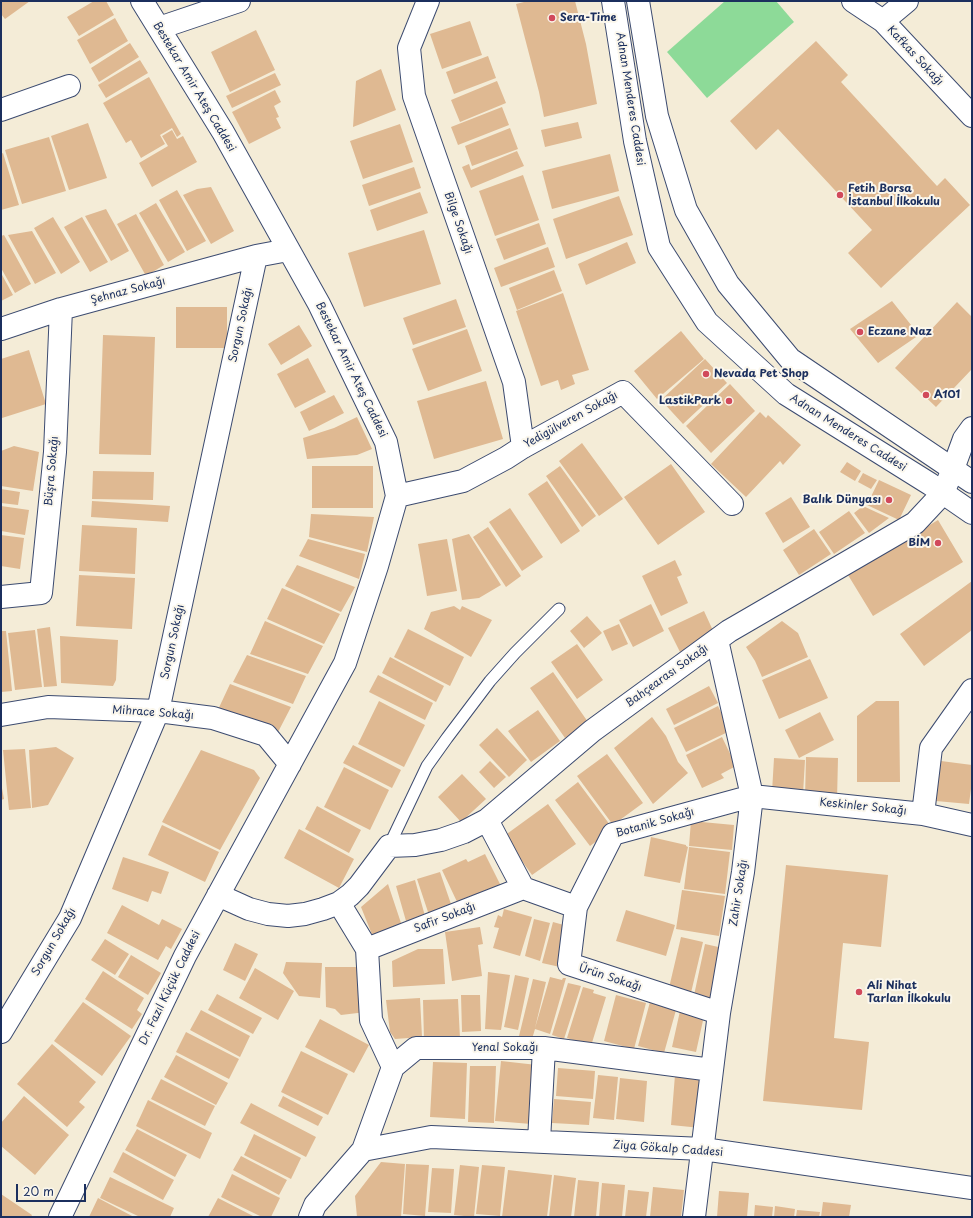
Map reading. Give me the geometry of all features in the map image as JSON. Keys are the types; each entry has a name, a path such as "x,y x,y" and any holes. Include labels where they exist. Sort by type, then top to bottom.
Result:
{"street":[{"name":"Bestekar Amir Ateş Caddesi","path":"142,1 223,132 319,304 386,442 397,496 377,566 345,663 290,764"},
{"path":"159,28 239,1"},
{"name":"Bilge Sokağı","path":"428,1 409,48 414,96 514,382 523,447"},
{"name":"Adnan Menderes Caddesi","path":"612,1 634,142 659,247 707,322 786,394 943,493 972,513"},
{"path":"638,1 657,116 686,210 728,284 790,359 972,482"},
{"name":"Kafkas Sokağı","path":"854,1 883,21 972,116"},
{"path":"883,21 907,1"},
{"path":"1,110 69,86"},
{"path":"256,256 288,250"},
{"name":"Şehnaz Sokağı","path":"1,329 61,309 256,256"},
{"name":"Sorgun Sokağı","path":"1,1032 70,918 158,711 256,256"},
{"name":"Büşra Sokağı","path":"1,597 41,593 55,452 61,309"},
{"name":"Yedigülveren Sokağı","path":"397,496 462,481 624,392 732,504"},
{"path":"943,493 964,439 972,428"},
{"name":"Bahçearası Sokağı","path":"389,846 415,845 442,840 464,832 487,820 592,731 729,631 915,523 943,493"},
{"name":"Zahir Sokağı","path":"694,1217 718,1013 743,872 752,796 717,640"},
{"path":"923,814 931,748 972,690"},
{"name":"Mihrace Sokağı","path":"1,715 48,707 158,711 213,718 266,735 290,764"},
{"name":"Dr. Fazıl Küçük Caddesi","path":"60,1217 184,956 290,764"},
{"name":"Keskinler Sokağı","path":"752,796 923,814 972,825"},
{"name":"Botanik Sokağı","path":"576,907 613,834 752,796"},
{"path":"487,820 523,888 576,907"},
{"path":"218,895 249,910 288,916 306,914 339,903 350,895 359,886 389,846"},
{"name":"Safir Sokağı","path":"368,949 523,888"},
{"path":"310,1217 316,1205 363,1150 393,1067 371,1020 368,949 339,903"},
{"name":"Ürün Sokağı","path":"576,907 569,964 718,1013"},
{"name":"Yenal Sokağı","path":"393,1067 416,1048 544,1048 712,1070"},
{"path":"539,1141 544,1048"},
{"name":"Ziya Gökalp Caddesi","path":"363,1150 431,1137 703,1149 972,1188"}],"lane":[{"path":"389,846 427,766 472,705 505,664 559,609"}],"green space":[{"path":"725,1 776,1 794,22 707,98 667,52"}],"building":[{"path":"1,1 30,1 5,19 1,14"},
{"path":"94,1 106,1 114,15 79,36 67,17"},
{"path":"528,1 575,1 586,44 597,104 544,117 516,4"},
{"path":"115,18 128,41 90,64 77,40"},
{"path":"470,21 482,55 442,69 430,34"},
{"path":"256,30 275,70 230,92 211,52"},
{"path":"816,41 848,75 841,82 937,186 945,178 970,205 881,288 848,253 872,230 778,129 756,150 730,121"},
{"path":"130,43 139,57 99,82 91,68"},
{"path":"488,56 496,78 454,94 446,72"},
{"path":"140,60 148,73 106,98 98,85"},
{"path":"381,69 396,110 353,127 356,81"},
{"path":"275,73 281,85 232,108 226,96"},
{"path":"149,77 181,134 177,137 172,128 160,135 165,144 141,158 131,140 126,143 103,103"},
{"path":"497,81 506,103 460,122 451,100"},
{"path":"275,90 281,102 274,106 279,117 276,118 281,128 249,144 232,112"},
{"path":"502,107 509,125 458,145 451,127"},
{"path":"578,122 582,138 545,147 541,130"},
{"path":"88,123 107,178 69,190 51,136"},
{"path":"400,124 413,162 363,179 350,141"},
{"path":"510,128 518,149 472,166 465,146"},
{"path":"172,130 177,139 183,136 197,162 152,187 139,163 168,146 162,136"},
{"path":"49,137 66,191 22,204 5,150"},
{"path":"517,151 524,166 471,188 462,167 469,164 471,170"},
{"path":"3,153 19,205 1,210 1,154"},
{"path":"610,154 619,191 552,209 542,171"},
{"path":"414,167 421,188 369,206 362,185"},
{"path":"523,175 539,220 495,236 479,191"},
{"path":"211,187 234,231 211,244 183,195 197,189"},
{"path":"177,190 206,241 187,251 159,200"},
{"path":"420,192 428,213 377,231 370,210"},
{"path":"619,196 633,235 566,259 553,219"},
{"path":"156,203 185,252 168,262 139,213"},
{"path":"106,209 129,251 111,261 85,216"},
{"path":"136,214 164,265 146,276 117,224"},
{"path":"53,217 80,262 61,274 34,228"},
{"path":"82,217 108,262 90,272 64,227"},
{"path":"539,223 546,244 504,260 496,239"},
{"path":"424,230 441,284 364,307 348,253"},
{"path":"32,231 56,273 35,284 8,235"},
{"path":"4,235 31,284 15,293 1,268 1,236"},
{"path":"627,242 636,263 586,285 578,264"},
{"path":"548,247 555,267 501,287 494,268"},
{"path":"554,270 562,291 517,310 509,288"},
{"path":"1,273 13,295 1,301"},
{"path":"563,293 589,370 572,375 575,384 561,390 558,380 541,386 516,311"},
{"path":"456,299 466,327 413,345 403,318"},
{"path":"892,301 919,335 878,363 850,329"},
{"path":"957,302 972,317 972,369 936,407 895,368"},
{"path":"176,307 227,307 227,348 176,348"},
{"path":"299,325 312,346 281,365 268,344"},
{"path":"467,329 482,371 428,391 412,349"},
{"path":"681,331 704,359 657,399 634,371"},
{"path":"103,335 155,337 151,455 99,454"},
{"path":"29,350 46,404 2,418 1,359"},
{"path":"308,358 326,392 295,408 277,374"},
{"path":"705,359 727,383 683,424 661,400"},
{"path":"486,381 503,439 434,459 417,401"},
{"path":"730,384 755,411 711,453 686,426"},
{"path":"334,395 344,413 309,431 300,412"},
{"path":"760,412 766,418 768,415 801,445 783,465 780,461 746,497 711,464"},
{"path":"357,417 372,449 357,455 307,459 303,438 334,428"},
{"path":"582,443 623,499 599,516 559,461"},
{"path":"14,446 39,452 33,491 1,486 1,451"},
{"path":"847,462 861,471 855,481 840,472"},
{"path":"671,464 705,512 658,545 624,497"},
{"path":"312,466 373,466 373,508 312,508"},
{"path":"560,466 596,516 582,527 546,476"},
{"path":"93,471 154,472 153,500 92,499"},
{"path":"863,473 877,480 871,489 858,482"},
{"name":"Balık Dünyası","path":"879,480 911,495 899,520 867,505"},
{"path":"547,481 580,531 561,544 528,494"},
{"path":"1,489 20,492 18,505 1,503"},
{"path":"791,497 810,527 783,543 765,513"},
{"path":"92,501 170,506 168,522 91,517"},
{"path":"1,506 29,510 25,535 1,531"},
{"path":"863,506 889,518 869,533 854,513"},
{"path":"510,508 543,557 522,571 489,522"},
{"path":"849,511 865,533 834,554 819,532"},
{"path":"311,514 374,517 367,552 309,537"},
{"path":"938,520 963,562 873,616 848,575"},
{"path":"82,525 137,528 135,574 79,571"},
{"path":"488,527 521,576 506,587 473,537"},
{"path":"814,529 831,554 799,575 783,550"},
{"path":"469,534 501,585 479,598 462,600 452,539"},
{"path":"1,535 24,538 20,569 1,566"},
{"path":"308,539 365,554 359,579 299,556"},
{"path":"447,539 457,591 427,596 418,544"},
{"path":"675,560 682,575 677,577 688,603 661,616 642,576"},
{"path":"297,565 355,587 341,612 285,586"},
{"path":"79,575 135,578 132,629 76,626"},
{"path":"972,581 972,630 924,666 900,634"},
{"path":"282,588 340,614 324,644 267,619"},
{"path":"651,604 664,631 633,647 619,620"},
{"path":"454,606 460,610 462,606 492,620 471,657 424,629 431,612"},
{"path":"704,611 715,635 680,652 668,628"},
{"path":"587,616 602,633 584,648 570,631"},
{"path":"265,621 323,646 308,674 250,654"},
{"path":"782,621 798,633 808,657 762,677 755,661 746,647"},
{"path":"619,624 628,644 612,651 603,631"},
{"path":"50,627 57,686 44,687 37,629"},
{"path":"408,629 464,657 450,686 394,657"},
{"path":"35,630 42,687 15,690 8,633"},
{"path":"1,631 6,631 12,691 1,692"},
{"path":"60,636 118,640 116,680 113,686 61,683"},
{"path":"577,644 603,680 577,699 551,662"},
{"path":"247,655 306,676 293,704 233,682"},
{"path":"390,657 444,686 436,702 382,673"},
{"path":"810,659 828,698 779,719 762,680"},
{"path":"553,672 588,722 565,738 530,688"},
{"path":"378,675 433,703 425,720 369,692"},
{"path":"230,684 291,707 277,734 216,714"},
{"path":"709,686 718,703 674,725 666,709"},
{"path":"379,701 425,725 404,767 358,744"},
{"path":"876,701 899,701 900,782 857,782 857,716"},
{"path":"718,706 730,731 686,752 674,728"},
{"path":"538,710 560,741 531,762 508,731"},
{"path":"820,712 834,740 799,758 785,730"},
{"path":"652,717 666,736 678,762 688,773 653,804 614,748"},
{"path":"497,728 527,760 509,777 479,745"},
{"path":"722,737 736,766 721,774 724,778 702,788 686,755"},
{"path":"353,745 401,770 392,788 343,763"},
{"path":"56,747 74,758 48,805 32,808 29,750"},
{"path":"25,749 31,808 9,810 3,750"},
{"path":"201,750 254,770 260,778 220,850 162,822"},
{"path":"607,754 643,803 613,825 577,776"},
{"path":"806,757 838,758 837,800 805,798"},
{"path":"774,758 805,760 803,794 772,792"},
{"path":"490,761 506,777 494,788 479,772"},
{"path":"941,761 972,765 972,790 971,789 969,804 936,801"},
{"path":"344,767 389,790 370,830 324,807"},
{"path":"462,774 486,799 461,822 438,797"},
{"path":"578,782 613,829 590,846 555,800"},
{"path":"1,783 4,799 1,800"},
{"path":"548,804 576,844 532,875 504,836"},
{"path":"317,806 361,830 349,853 305,829"},
{"path":"691,821 734,825 732,850 689,846"},
{"path":"162,825 219,852 205,882 148,855"},
{"path":"299,829 354,859 339,888 284,858"},
{"path":"651,837 686,845 688,847 680,883 644,876"},
{"path":"689,847 730,852 725,894 684,889"},
{"path":"485,854 501,886 459,906 442,870 466,859 468,862"},
{"path":"123,857 169,872 161,894 152,891 148,902 112,889"},
{"path":"786,865 888,875 881,947 843,943 834,1038 869,1042 862,1110 763,1101"},
{"path":"440,872 452,907 429,915 417,879"},
{"path":"415,880 425,916 406,921 396,886"},
{"path":"388,884 402,926 373,937 361,907"},
{"path":"682,890 725,896 719,936 676,929"},
{"path":"122,905 159,925 162,919 182,929 171,949 166,946 158,960 107,933"},
{"path":"504,909 532,917 520,956 493,948 499,928 494,927 498,915 502,917"},
{"path":"626,910 675,925 666,956 616,941"},
{"path":"534,919 550,923 540,961 525,956"},
{"path":"553,922 571,927 560,967 542,963"},
{"path":"480,927 483,944 478,945 482,976 452,981 445,932"},
{"path":"681,937 703,942 690,997 668,992"},
{"path":"105,939 129,954 115,975 91,960"},
{"path":"235,943 258,954 245,981 223,970"},
{"path":"705,944 723,948 711,1004 693,1000"},
{"path":"418,949 443,949 445,984 393,987 392,961"},
{"path":"131,955 161,973 148,995 118,977"},
{"path":"286,962 322,963 320,998 299,996 283,973"},
{"path":"325,967 355,967 365,969 366,1012 341,1015 335,1009 326,1007"},
{"path":"255,968 294,991 278,1020 239,998"},
{"path":"103,971 144,998 137,1010 142,1014 132,1029 85,999"},
{"path":"488,972 510,975 501,1030 485,1029"},
{"path":"515,975 529,978 518,1030 504,1027"},
{"path":"550,977 562,980 563,978 566,978 550,1034 535,1029 532,1039 519,1036 533,979 546,982 535,1028"},
{"path":"568,983 581,986 564,1039 552,1035"},
{"path":"583,987 594,990 593,993 606,997 591,1046 567,1038"},
{"path":"217,994 262,1018 253,1034 208,1010"},
{"path":"461,995 480,995 481,1031 462,1032"},
{"path":"616,995 646,1003 634,1049 604,1041"},
{"path":"420,998 422,1037 395,1039 390,1032 386,1000"},
{"path":"458,999 460,1039 424,1041 423,1000"},
{"path":"83,1002 131,1036 102,1076 54,1041"},
{"path":"650,1002 676,1010 664,1053 638,1046"},
{"path":"201,1010 250,1036 240,1057 190,1030"},
{"path":"680,1011 704,1016 696,1052 672,1047"},
{"path":"320,1019 369,1045 354,1073 305,1047"},
{"path":"186,1032 239,1059 229,1079 176,1052"},
{"path":"52,1044 96,1082 79,1102 85,1107 67,1127 17,1084"},
{"path":"301,1051 348,1074 328,1115 281,1092"},
{"path":"176,1055 228,1083 216,1105 164,1077"},
{"path":"501,1061 537,1065 531,1124 495,1121"},
{"path":"433,1062 467,1063 465,1119 430,1117"},
{"path":"470,1066 496,1066 494,1123 468,1122"},
{"path":"558,1068 595,1071 593,1099 556,1096"},
{"path":"598,1075 618,1077 614,1120 593,1118"},
{"path":"675,1075 706,1078 701,1128 671,1125"},
{"path":"620,1078 647,1081 644,1122 616,1119"},
{"path":"161,1079 215,1106 205,1126 151,1099"},
{"path":"24,1096 69,1135 35,1175 1,1146 1,1123"},
{"path":"283,1096 323,1117 318,1126 278,1106"},
{"path":"554,1099 591,1102 589,1125 552,1123"},
{"path":"148,1100 212,1133 200,1159 136,1126"},
{"path":"251,1103 316,1137 306,1157 240,1123"},
{"path":"137,1129 187,1155 175,1177 125,1150"},
{"path":"254,1134 301,1158 291,1179 244,1155"},
{"path":"123,1152 174,1180 163,1200 113,1172"},
{"path":"241,1156 287,1180 279,1195 233,1170"},
{"path":"381,1162 405,1164 401,1217 357,1217 355,1196"},
{"path":"406,1164 429,1165 425,1216 403,1214"},
{"path":"460,1165 479,1167 474,1217 454,1215"},
{"path":"482,1165 505,1167 500,1216 476,1214"},
{"path":"432,1168 454,1169 451,1213 428,1212"},
{"path":"508,1170 552,1175 547,1217 502,1217"},
{"path":"232,1174 280,1198 271,1217 262,1217 221,1197"},
{"path":"554,1175 576,1178 571,1217 549,1217"},
{"path":"110,1177 174,1208 170,1217 140,1217 100,1198"},
{"path":"578,1180 599,1182 596,1217 574,1217"},
{"path":"602,1183 625,1185 622,1217 599,1217"},
{"path":"653,1187 684,1190 681,1217 650,1217"},
{"path":"628,1190 649,1192 646,1217 625,1217"},
{"path":"719,1191 749,1193 747,1217 717,1217"},
{"path":"1,1194 32,1215 31,1217 1,1217"},
{"path":"98,1198 134,1217 89,1217"},
{"path":"218,1198 255,1217 208,1217"},
{"path":"823,1202 851,1205 849,1217 821,1217"},
{"path":"755,1205 773,1207 772,1217 754,1217"},
{"path":"775,1206 795,1209 794,1217 774,1217"},
{"path":"797,1210 820,1212 819,1217 796,1217"}],"place":[{"name":"Sera-Time","path":"552,18"},
{"name":"Fetih Borsa İstanbul İlkokulu","path":"840,195"},
{"name":"Eczane Naz","path":"860,332"},
{"name":"Nevada Pet Shop","path":"706,374"},
{"name":"A101","path":"926,395"},
{"name":"LastikPark","path":"729,401"},
{"name":"Balık Dünyası","path":"889,500"},
{"name":"BİM","path":"938,543"},
{"name":"Ali Nihat Tarlan İlkokulu","path":"859,992"}]}
